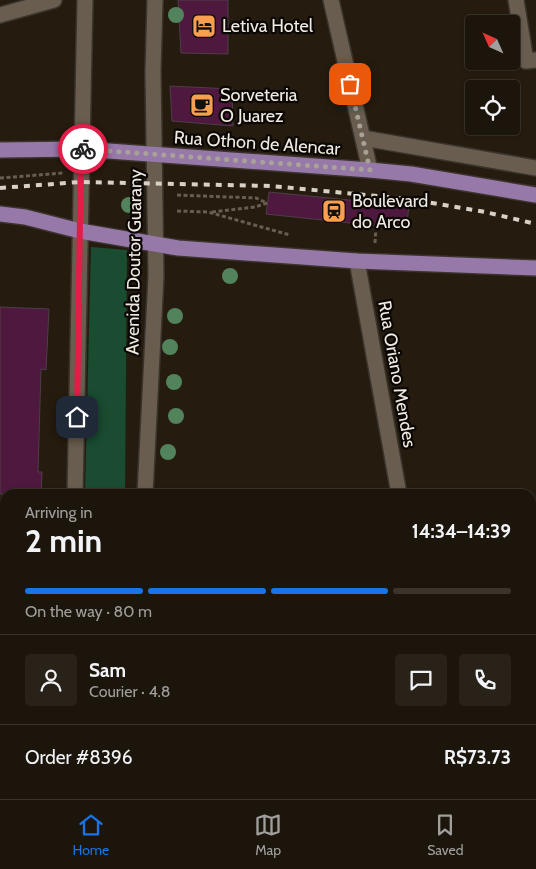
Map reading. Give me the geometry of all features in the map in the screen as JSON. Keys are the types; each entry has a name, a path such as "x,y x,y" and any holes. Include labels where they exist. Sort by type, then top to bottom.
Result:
{"main road":[{"path":"0,15 54,0"},
{"path":"75,489 85,0"},
{"name":"Avenida Doutor Guarany","path":"145,489 156,276 154,153 155,0"},
{"path":"331,0 370,170"},
{"path":"516,0 531,61"},
{"path":"363,138 536,168"},
{"name":"Rua Othon de Alencar","path":"0,150 81,149 370,170 411,174 536,194"},
{"path":"0,214 25,217 80,231 178,248 357,261 536,268"},
{"name":"Rua Oriano Mendes","path":"357,261 398,489"}],"path":[{"path":"177,195 256,198 268,202 255,208 208,212 177,211"},
{"path":"208,212 293,236"}],"green space":[{"path":"91,247 127,250 125,489 85,489"}],"building":[{"name":"Letiva Hotel","path":"178,0 228,0 228,54 181,53"},
{"name":"Sorveteria O Juarez","path":"170,86 232,89 233,126 172,121"},
{"name":"Boulevard do Arco","path":"269,192 409,206 406,229 266,214"},
{"path":"0,307 49,309 46,370 41,369 38,472 42,472 41,489 0,489"}],"railway":[{"path":"0,188 80,182 271,186 409,199 485,212 536,224"}],"way so far":[{"path":"83,149 370,170 350,84"}],"place":[{"name":"Letiva Hotel","path":"204,26"},
{"name":"Sorveteria O Juarez","path":"202,105"},
{"name":"Boulevard do Arco","path":"334,211"}],"route":[{"path":"77,417 81,149 83,149"}]}
